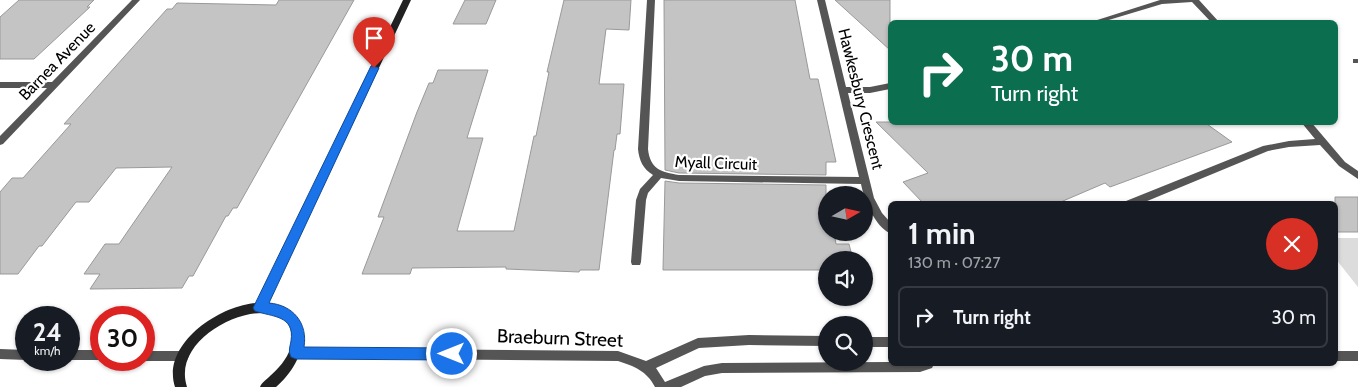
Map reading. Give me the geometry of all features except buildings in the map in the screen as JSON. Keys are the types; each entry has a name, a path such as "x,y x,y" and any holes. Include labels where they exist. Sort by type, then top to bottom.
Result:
{"street":[{"name":"Barnea Avenue","path":"0,142 136,0"},
{"path":"260,308 407,0"},
{"name":"Myall Circuit","path":"651,0 643,155 647,166 659,174 679,178 865,181"},
{"name":"Hawkesbury Crescent","path":"821,0 865,181 873,207 888,226"},
{"path":"1102,20 1161,2 1194,0 1213,20"},
{"path":"0,85 54,85"},
{"path":"843,90 870,90 888,86"},
{"path":"1307,125 1342,164 1358,176"},
{"path":"1137,201 1266,148 1289,144 1322,142"},
{"path":"636,262 641,200 644,192 659,174"},
{"path":"181,387 178,371 183,356 190,344 201,332 215,322 244,309 260,308 276,309 288,315 296,325 298,338 296,353 278,378 266,387"},
{"path":"661,387 647,366 686,348 711,342 749,340 818,341"},
{"path":"873,342 888,342"},
{"name":"Braeburn Street","path":"296,353 601,355 630,359 647,366"},
{"path":"0,354 15,354"},
{"path":"155,356 183,356"},
{"path":"1338,356 1358,356"},
{"path":"667,387 704,371 722,368 923,366"}],"shaded area":[{"path":"1338,238 1358,238 1358,287 1338,262"}],"route":[{"path":"374,68 260,308 276,309 288,315 296,325 298,338 296,353 452,354"}]}
